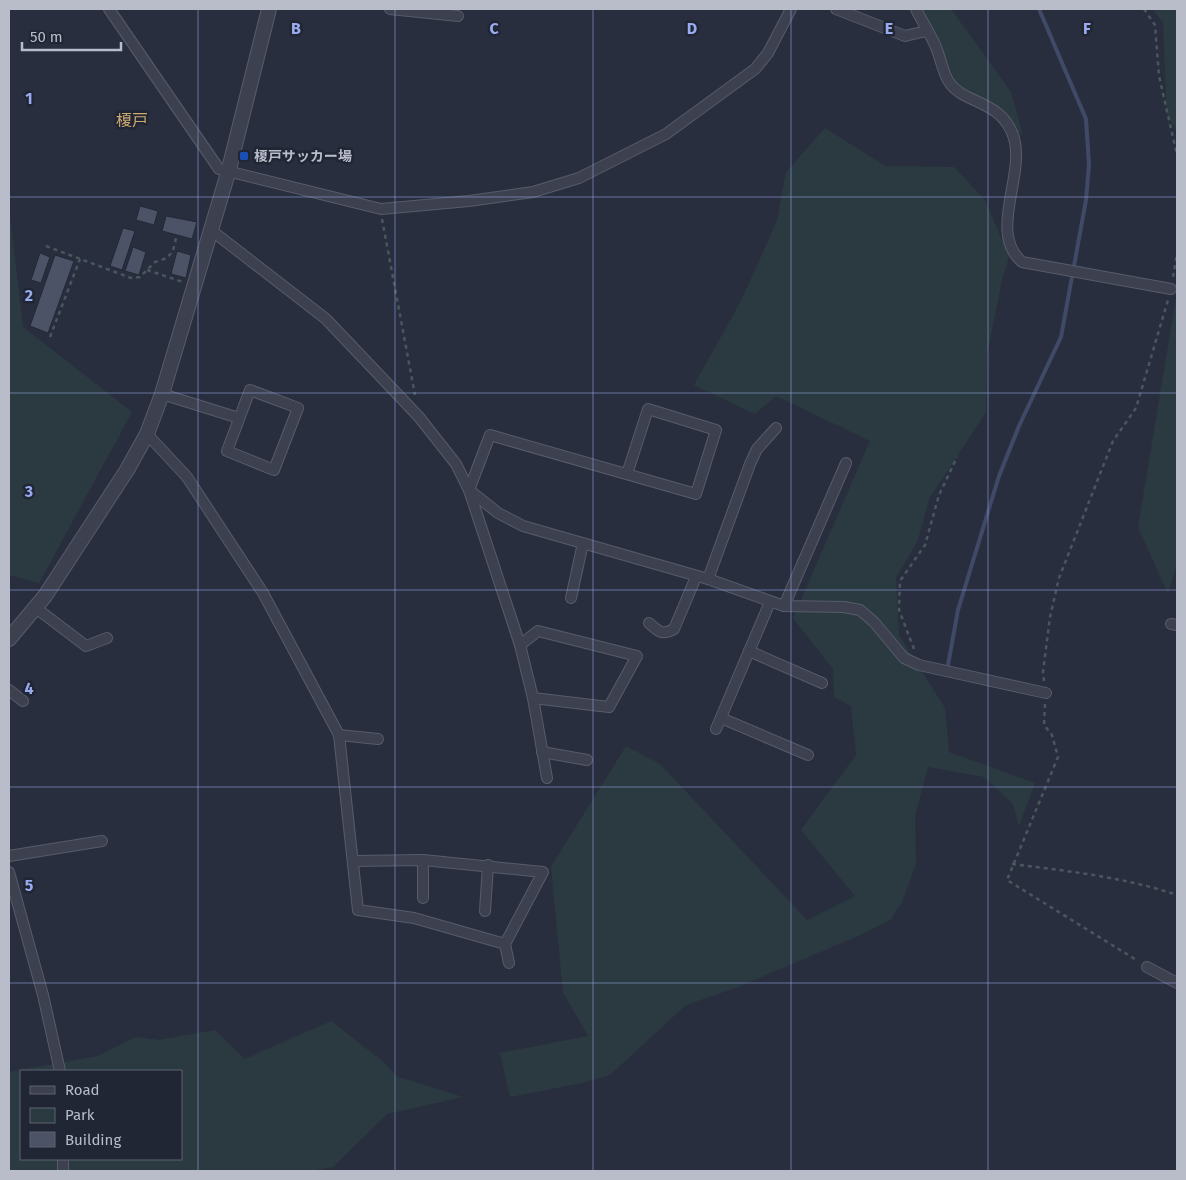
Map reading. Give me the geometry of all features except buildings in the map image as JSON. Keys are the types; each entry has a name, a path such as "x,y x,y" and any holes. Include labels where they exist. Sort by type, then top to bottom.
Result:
{"street":[{"path":"109,9 219,169 228,173 381,210 533,192 579,178 616,161 666,134 755,69 768,53 791,9"},
{"path":"9,639 36,608 127,470 147,434 162,394 228,173 269,9"},
{"path":"390,9 458,16"},
{"path":"836,9 905,36 926,31"},
{"path":"916,9 926,31 937,48 948,81 954,88 997,111 1005,120 1014,137 1016,152 1007,234 1013,255 1022,262 1171,289"},
{"path":"211,230 326,319 419,417 456,464 469,490 520,645 533,698 547,778"},
{"path":"250,390 298,408 274,470 227,452 239,418 250,390"},
{"path":"162,394 239,418"},
{"path":"469,490 490,435 696,494 716,430 648,409 627,474"},
{"path":"708,579 750,464 757,450 776,428"},
{"path":"147,434 187,477 263,593 339,735 358,910 414,918 505,944"},
{"path":"784,606 846,464"},
{"path":"469,490 498,513 523,526 708,579 770,602 784,606 844,607 860,610 874,622 904,658 920,664 1046,693"},
{"path":"571,598 584,544"},
{"path":"649,623 660,633 667,633 674,629 696,577"},
{"path":"716,729 770,602"},
{"path":"36,608 86,646 107,638"},
{"path":"520,645 538,631 637,656 609,707 533,698"},
{"path":"749,651 822,683"},
{"path":"9,690 23,701"},
{"path":"721,718 808,755"},
{"path":"339,735 378,739"},
{"path":"542,752 587,760"},
{"path":"9,856 102,841"},
{"path":"354,861 423,860 543,872 505,944 509,963"},
{"path":"423,860 424,898"},
{"path":"485,911 488,865"},
{"path":"9,872 44,995 60,1070"},
{"path":"1147,966 1177,982"}],"path":[{"path":"1144,9 1155,25 1159,76 1177,155"},
{"path":"381,210 404,323 419,417"},
{"path":"46,246 131,278 140,277 155,262 167,258 173,251 176,238"},
{"path":"1147,966 1007,880 1058,756 1052,735 1044,725 1046,693 1044,672 1050,617 1059,578 1114,441 1136,408 1171,289 1177,254"},
{"path":"50,337 80,259"},
{"path":"147,270 194,286"},
{"path":"920,664 899,610 900,581 926,545 939,495 957,457"},
{"path":"1012,864 1079,873 1156,888 1177,895"}],"green space":[{"path":"923,9 951,9 1011,92 1023,135 964,100"},
{"path":"1152,9 1177,9 1177,131 1167,115 1163,22"},
{"path":"825,128 885,166 954,167 985,200 1009,257 1002,280 987,355 986,412 929,499 918,540 896,578 899,635 945,708 949,752 1035,783 1019,826 1013,804 984,777 928,767 915,816 916,864 902,902 890,920 858,936 738,987 686,1005 610,1075 582,1083 510,1097 500,1053 588,1036 563,992 551,867 626,746 660,764 807,920 855,896 801,830 856,755 851,706 834,697 833,669 793,618 870,441 776,396 755,414 694,385 741,301 777,221 786,172"},
{"path":"9,221 11,223 23,327 132,412 39,583 9,575"},
{"path":"1177,292 1177,563 1168,594 1138,527"},
{"path":"331,1021 385,1063 396,1076 463,1097 387,1114 333,1167 308,1171 9,1171 9,1072 20,1070 20,1160 182,1160 182,1070 20,1070 98,1056 136,1037 159,1040 215,1030 245,1059"}],"waterway":[{"path":"948,665 958,610 999,476 1019,426 1061,337 1086,200 1089,165 1086,119 1039,9"}],"place":[{"name":"榎戸サッカー場","path":"244,156"}],"district":[{"name":"榎戸","path":"132,120"}]}
